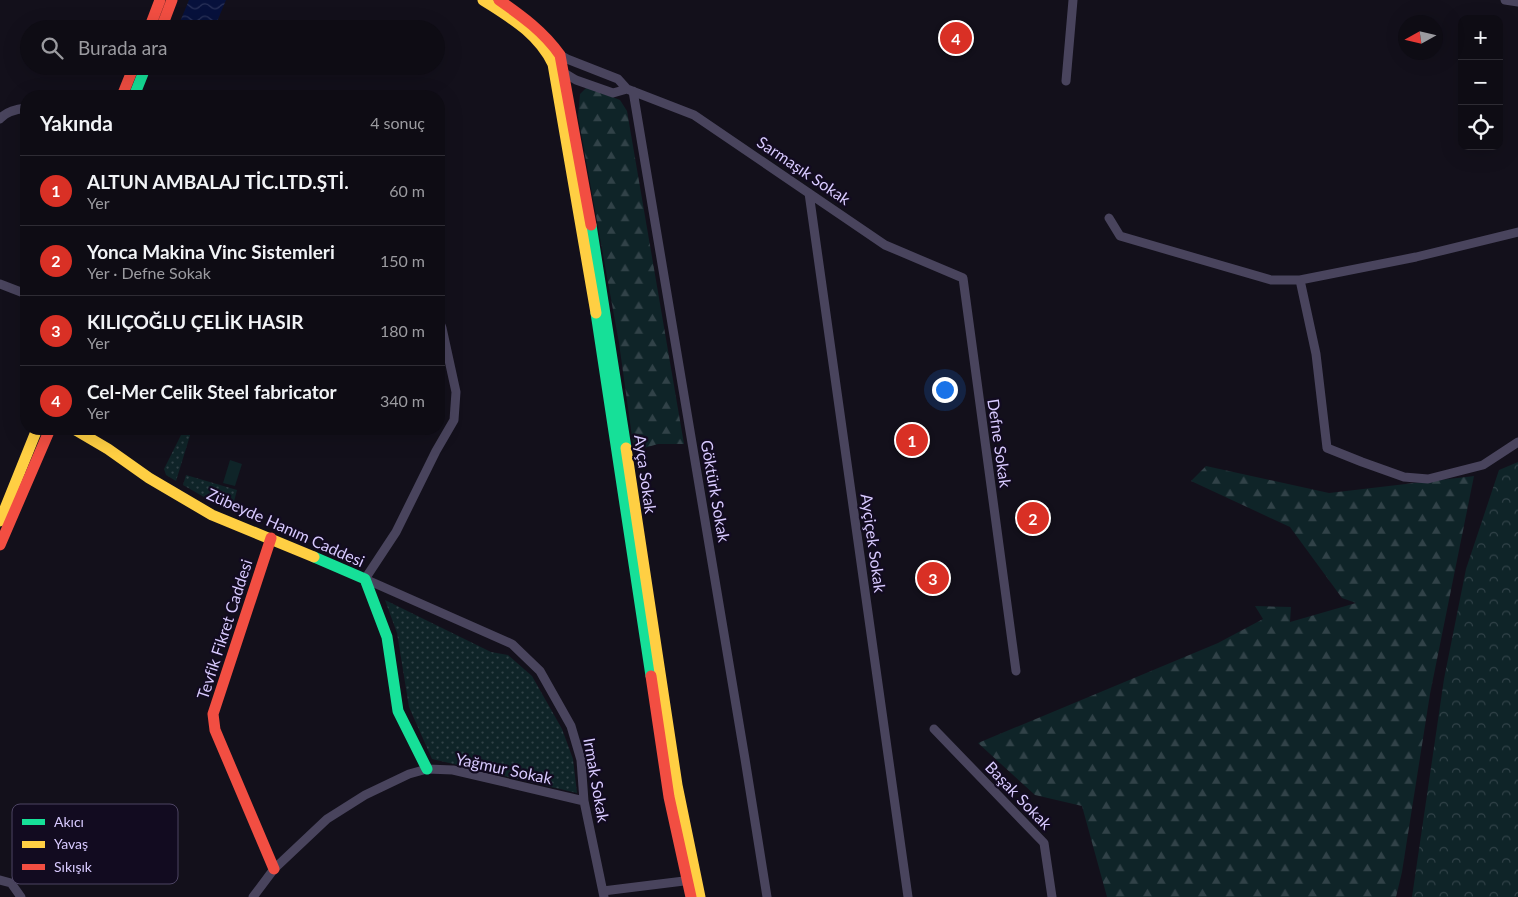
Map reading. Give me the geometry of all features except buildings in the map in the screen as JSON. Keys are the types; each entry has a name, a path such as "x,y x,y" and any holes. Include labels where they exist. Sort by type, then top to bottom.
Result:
{"street":[{"path":"152,20 160,0"},
{"path":"164,20 172,0"},
{"name":"Sarmaşık Sokak","path":"483,0 518,22 554,58 567,59 618,80 630,90 694,114 885,245 963,278"},
{"name":"Sarmaşık Sokak","path":"499,0 513,9 550,40 554,58"},
{"path":"1066,81 1073,0"},
{"path":"1505,0 1518,2"},
{"name":"Ayça Sokak","path":"554,58 563,74 563,93"},
{"name":"Ayça Sokak","path":"554,58 563,93 601,283 657,723 669,797 692,880 700,897"},
{"path":"563,74 588,68"},
{"name":"Sarmaşık Sokak","path":"563,74 612,93 630,90"},
{"path":"124,90 130,75"},
{"path":"136,90 142,75"},
{"path":"563,93 573,84 581,82"},
{"name":"Göktürk Sokak","path":"630,90 746,759 767,897"},
{"path":"0,119 3,115 20,109"},
{"name":"Ayçiçek Sokak","path":"810,193 908,897"},
{"path":"1109,218 1120,236 1270,280 1300,280 1416,258 1518,232"},
{"name":"Defne Sokak","path":"963,278 1016,671"},
{"path":"1300,280 1316,354 1327,448 1404,477 1428,479 1483,465 1518,442"},
{"path":"0,284 20,292"},
{"path":"365,579 396,532 436,451 454,420 456,392 445,342"},
{"path":"0,520 35,435"},
{"path":"0,545 47,435"},
{"name":"Zübeyde Hanım Caddesi","path":"84,435 149,478 212,515 271,538 365,579 387,637 398,711 427,770"},
{"name":"Ayça Sokak","path":"629,501 692,880"},
{"name":"Tevfik Fikret Caddesi","path":"271,538 213,714 215,730 274,868"},
{"name":"Irmak Sokak","path":"365,579 512,644 540,671 571,726 581,760 584,800 603,894"},
{"name":"Başak Sokak","path":"934,729 1044,842 1052,897"},
{"name":"Yağmur Sokak","path":"253,897 274,868 327,819 365,795 410,774 427,770 453,770 584,800"},
{"path":"0,880 11,884 21,897"},
{"path":"603,894 692,880 691,897"}],"green space":[{"path":"587,87 620,100 627,111 684,444 658,444 634,451 619,343 578,116 580,94"},
{"path":"181,435 190,435 176,481 166,475 164,469"},
{"path":"230,460 242,464 235,486 223,483"},
{"path":"1518,462 1518,897 1412,897 1444,679 1466,569 1499,470"},
{"path":"1206,466 1329,493 1474,476 1430,694 1402,872 1396,897 1107,897 1082,806 1035,795 978,743 1218,643 1263,619 1255,606 1291,607 1290,622 1356,603 1342,598 1290,527 1191,481"},
{"path":"186,475 237,490 232,509 211,501 183,485"},
{"path":"385,600 491,652 508,655 532,676 562,729 573,759 577,793 432,759 409,707 397,633"}],"water":[{"path":"189,0 226,0 218,20 181,20"}],"traffic: fast":[{"path":"136,90 142,75"},
{"path":"591,225 626,448"},
{"path":"596,313 651,676"},
{"path":"314,557 365,579 387,637 398,711 427,769"}],"traffic: slow":[{"path":"483,0 532,35 540,43 553,64 596,313"},
{"path":"0,521 35,435"},
{"path":"84,435 149,478 212,515 314,557"},
{"path":"626,448 677,785 700,897"}],"traffic: jam":[{"path":"152,20 160,0"},
{"path":"164,20 172,0"},
{"path":"499,0 540,32 560,55 591,225"},
{"path":"124,90 130,75"},
{"path":"0,545 47,435"},
{"path":"271,538 213,714 215,730 274,869"},
{"path":"651,676 669,797 691,897"}],"place":[{"name":"Cel-Mer Celik Steel fabricator","path":"956,38"},
{"name":"ALTUN AMBALAJ TİC.LTD.ŞTİ.","path":"912,440"},
{"name":"Yonca Makina Vinc Sistemleri","path":"1033,518"},
{"name":"KILIÇOĞLU ÇELİK HASIR","path":"933,578"}]}
